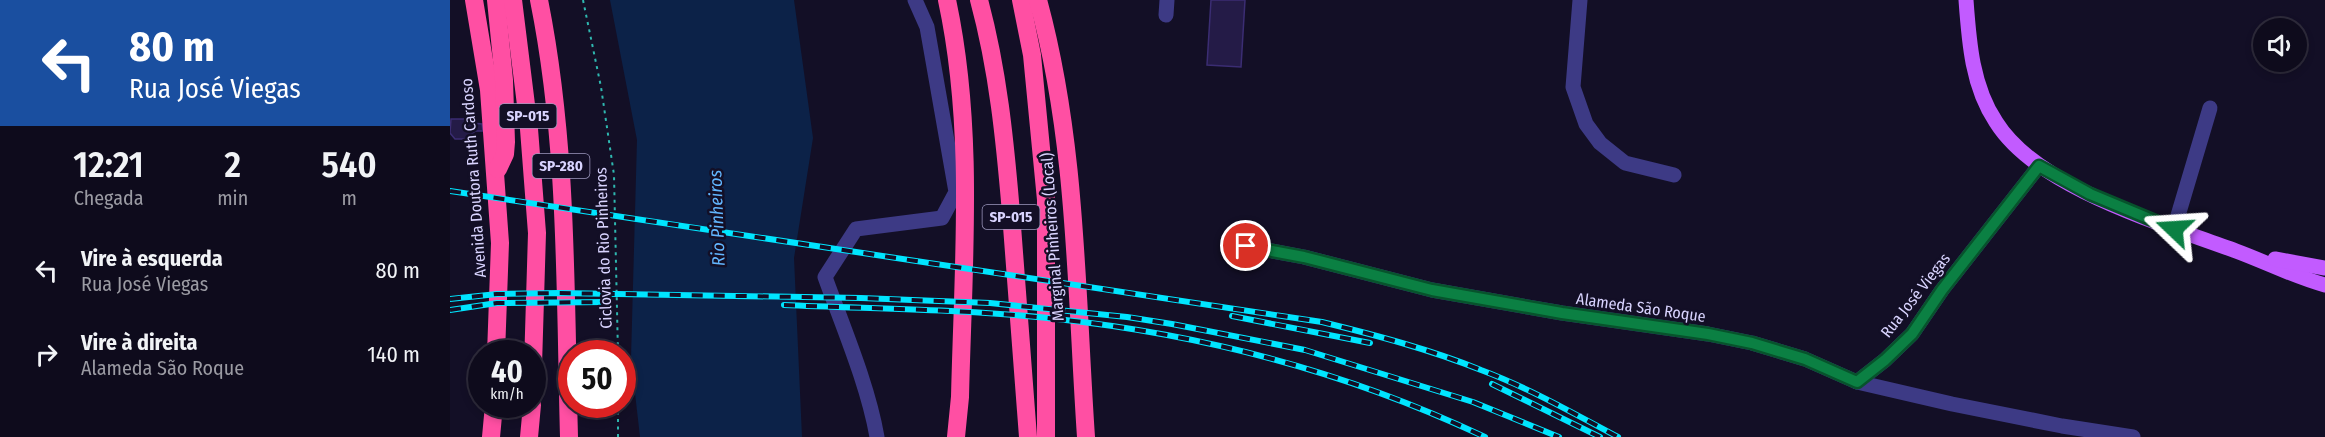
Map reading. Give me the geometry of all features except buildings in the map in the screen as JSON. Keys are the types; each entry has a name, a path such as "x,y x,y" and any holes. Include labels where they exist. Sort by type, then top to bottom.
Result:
{"highway":[{"name":"Avenida Doutora Ruth Cardoso","path":"474,0 487,80 500,243 497,340"},
{"path":"495,176 505,154 506,142 504,80 496,0"},
{"name":"SP-015","path":"513,0 529,129 537,233 534,340"},
{"name":"SP-280","path":"539,0 559,131 569,437"},
{"path":"947,0 955,37 964,118 962,328 956,437"},
{"name":"SP-015","path":"979,0 999,92 1028,437"},
{"path":"1022,0 1032,55 1046,200 1046,437"},
{"name":"Marginal Pinheiros (Local)","path":"1038,0 1059,100 1070,191 1086,437"},
{"path":"491,437 493,418"},
{"path":"529,437 531,418"}],"main road":[{"path":"1966,0 1972,60 1979,90 1996,122 2015,147 2039,166 2090,194 2174,229 2325,285"},
{"path":"2235,251 2325,268"}],"street":[{"path":"878,437 854,358 825,277 856,229 942,218 956,192 927,27 915,0"},
{"path":"1580,0 1574,87 1586,124 1600,143 1625,163 1674,175"},
{"path":"2174,229 2210,108"},
{"name":"Rua José Viegas","path":"1857,382 1885,360 1912,334 1942,290 2039,166"},
{"name":"Alameda São Roque","path":"1246,246 1304,257 1432,290 1752,343 1805,359 1857,382 1974,409 2133,437"}],"path":[{"name":"Ciclovia do Rio Pinheiros","path":"583,0 601,87 614,175 618,340"},
{"path":"618,418 618,437"}],"water":[{"name":"Rio Pinheiros","path":"610,0 794,0 813,138 794,258 802,437 640,437 636,402 636,340 631,340 637,140"}],"railway":[{"path":"450,191 1322,322 1382,337 1461,362 1534,393 1618,437"},
{"path":"450,299 497,294 559,293 861,298 990,303 1127,317 1305,350 1473,402 1559,437"},
{"path":"450,310 497,303 607,302"},
{"path":"784,305 955,311 1023,316 1168,335 1222,346 1330,376 1434,414 1485,437"},
{"path":"1232,316 1370,343"},
{"path":"1492,384 1600,437"}],"route":[{"path":"1246,246 1304,257 1432,290 1752,343 1805,359 1857,382 1885,360 1912,334 1942,290 2039,166 2090,194 2140,217 2174,229"}]}
